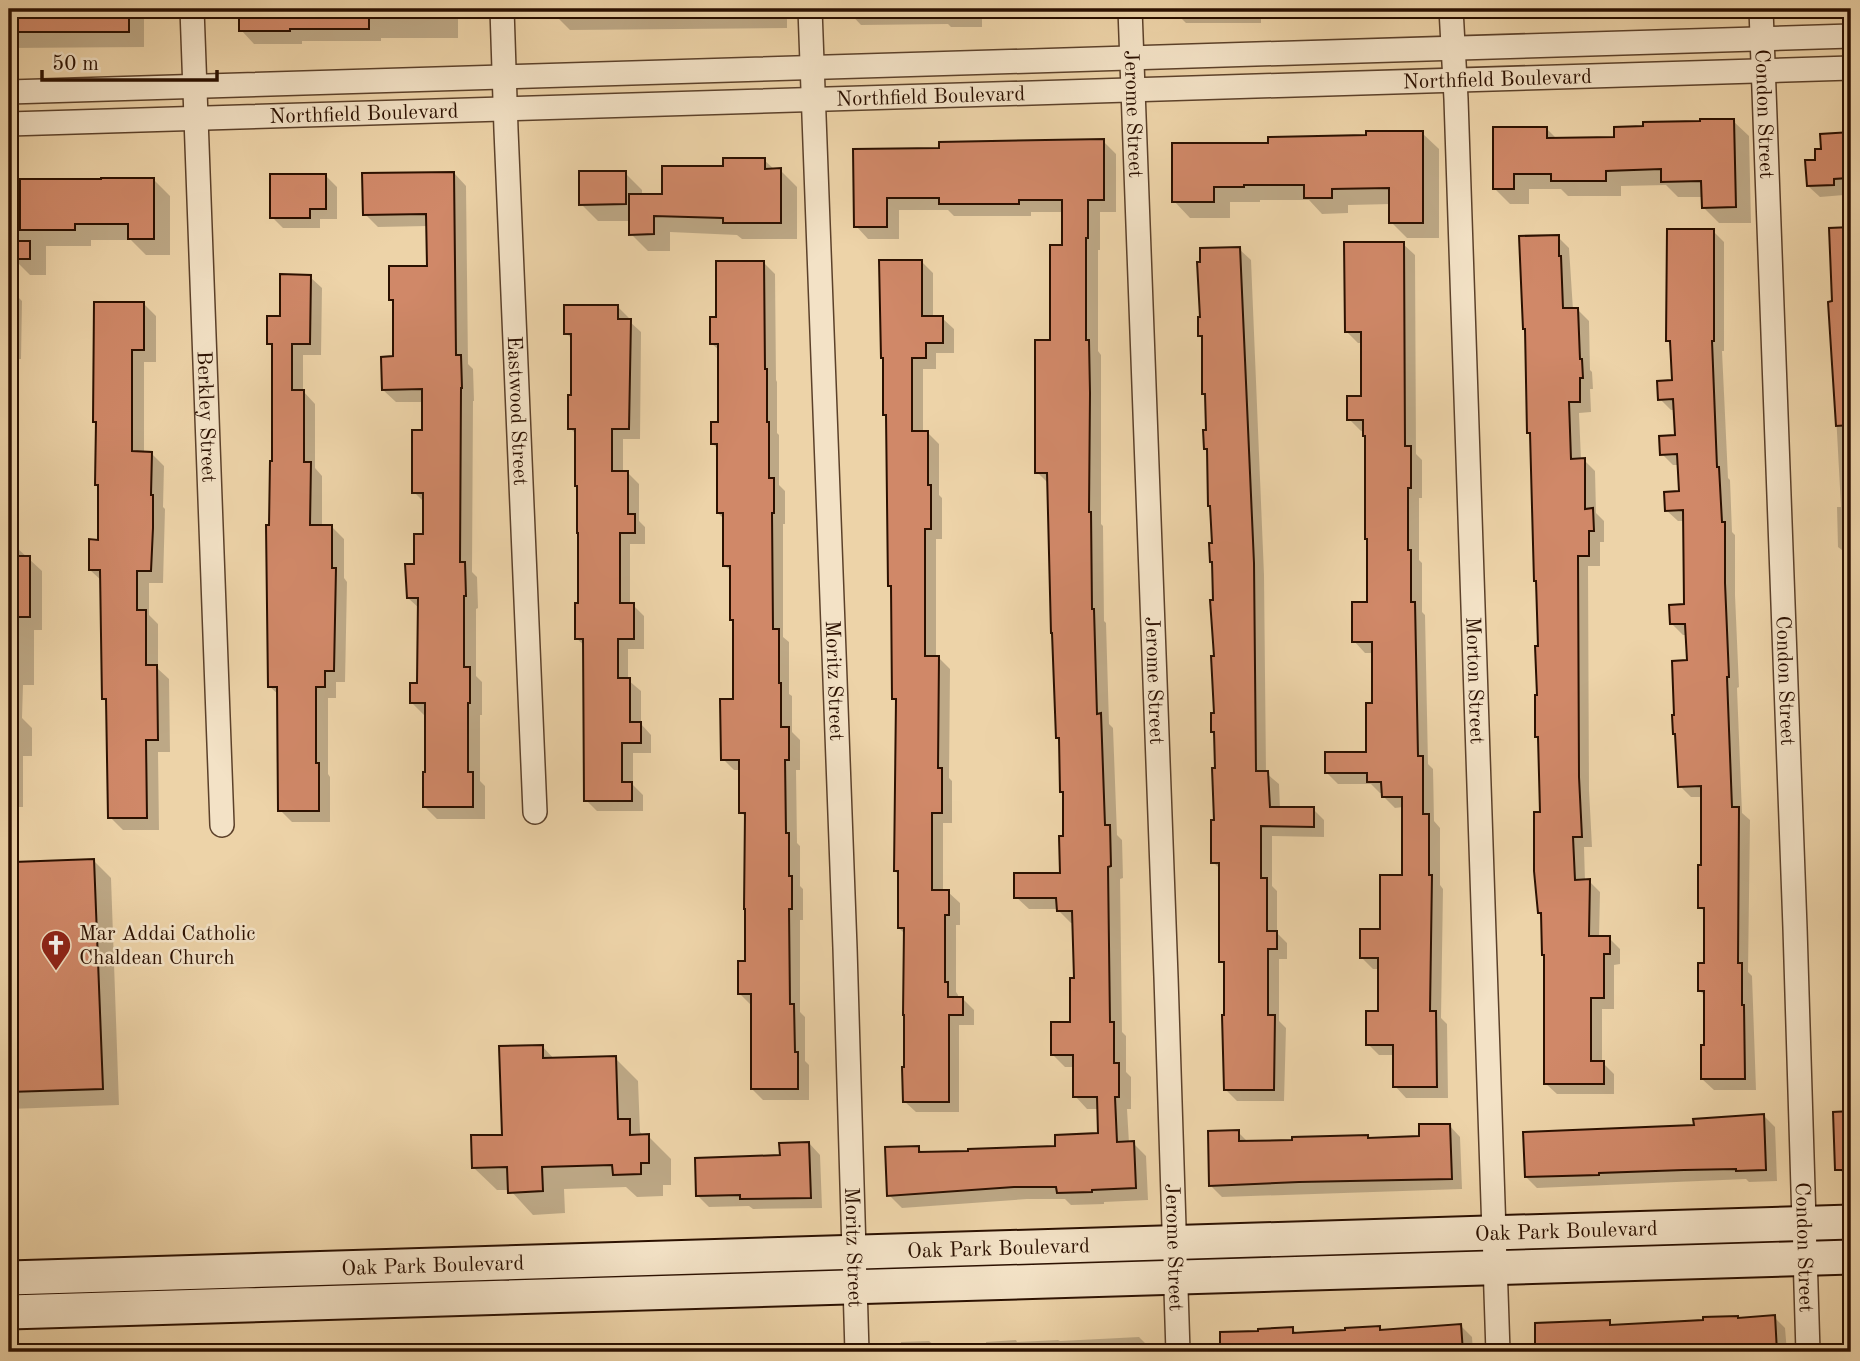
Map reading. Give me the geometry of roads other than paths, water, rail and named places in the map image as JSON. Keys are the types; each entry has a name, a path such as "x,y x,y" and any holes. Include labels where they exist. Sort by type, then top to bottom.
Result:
{"street":[{"name":"Berkley Street","path":"191,9 222,825"},
{"name":"Eastwood Street","path":"502,9 535,812"},
{"name":"Moritz Street","path":"810,9 845,948 857,1352"},
{"name":"Jerome Street","path":"1130,9 1178,1352"},
{"name":"Morton Street","path":"1451,9 1498,1352"},
{"name":"Condon Street","path":"1760,9 1795,928 1808,1352"},
{"name":"Northfield Boulevard","path":"9,92 1851,36"},
{"name":"Northfield Boulevard","path":"9,124 1851,68"},
{"name":"Oak Park Boulevard","path":"9,1278 1851,1222"},
{"name":"Oak Park Boulevard","path":"9,1312 1851,1256"},
{"path":"147,1273 149,1308"}],"place":[{"name":"Mar Addai Catholic Chaldean Church","path":"56,972"}]}
